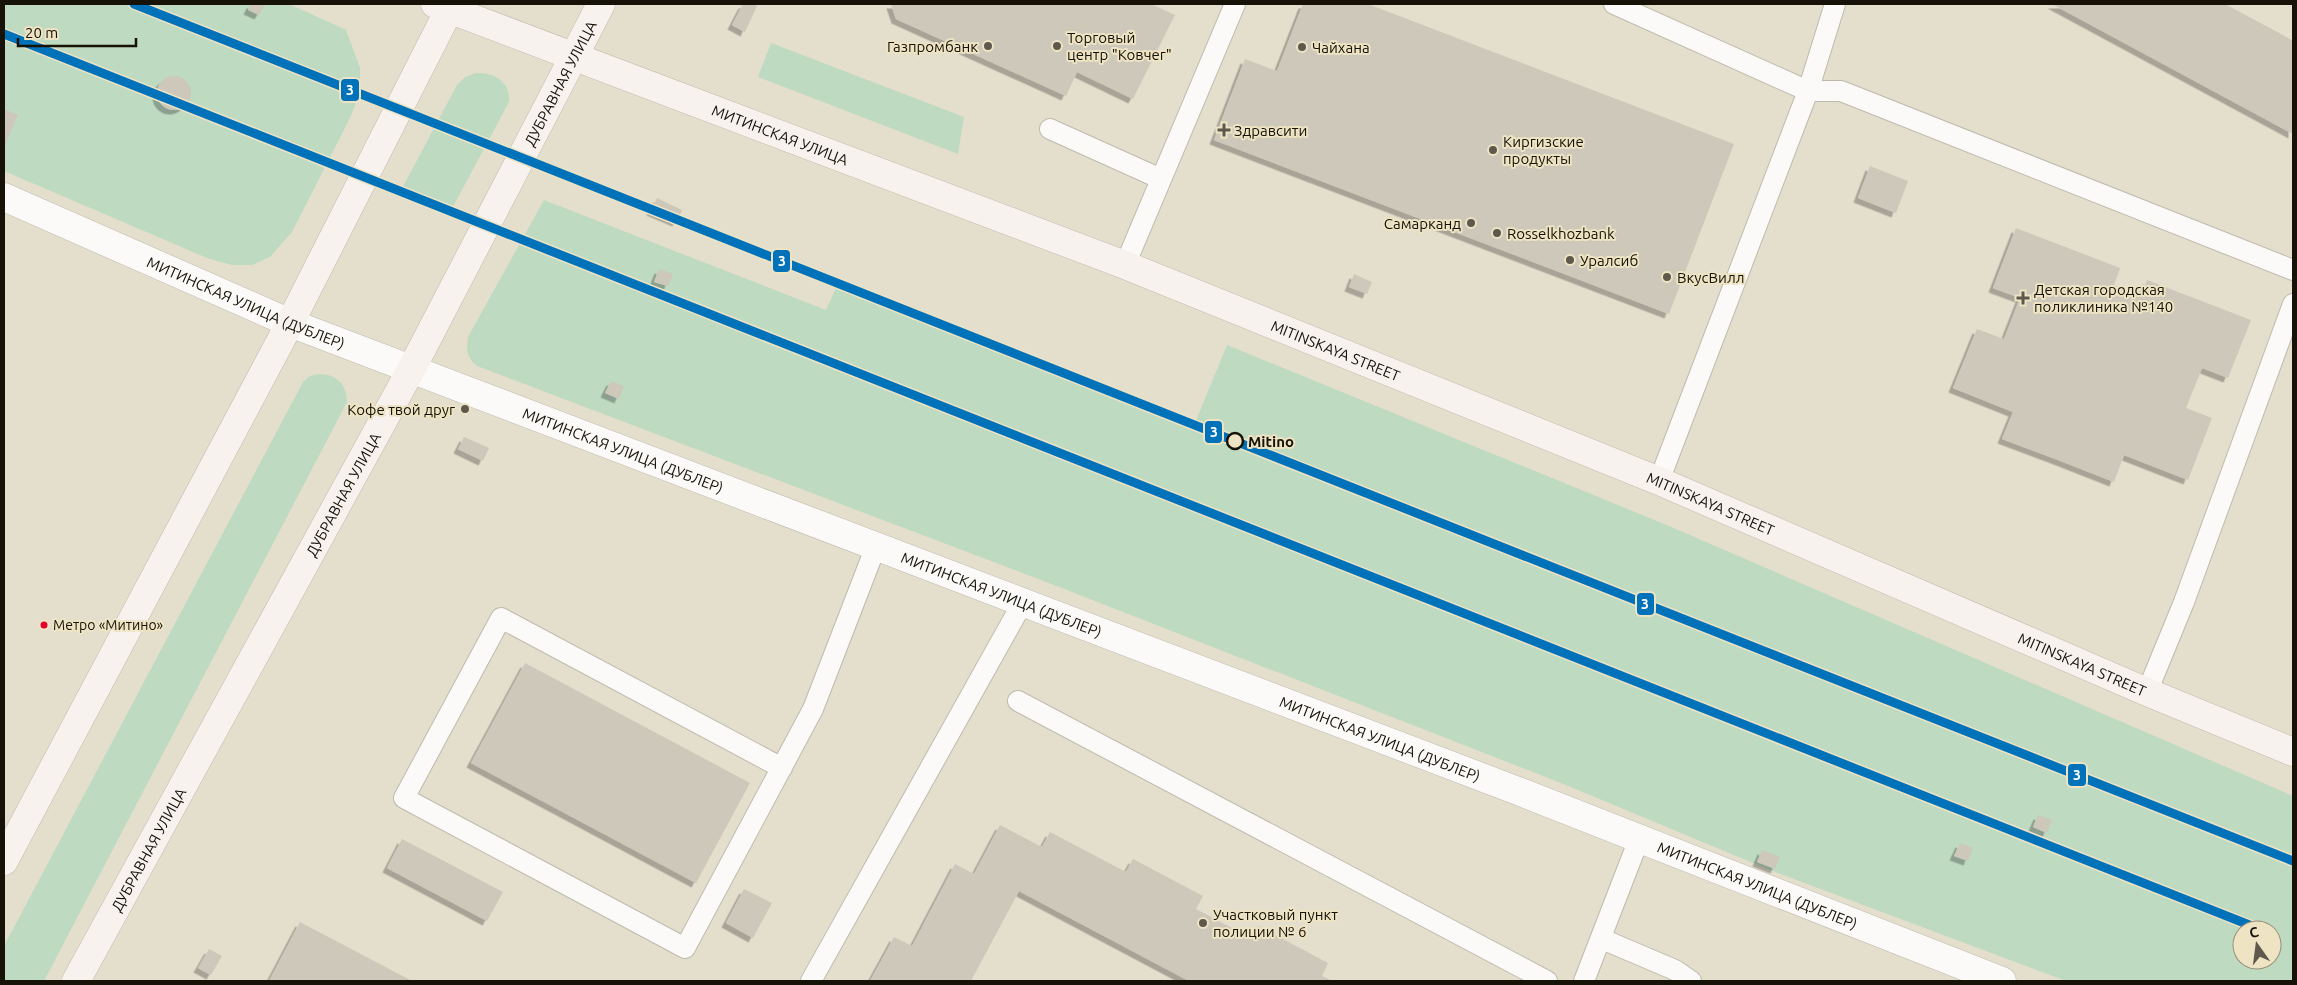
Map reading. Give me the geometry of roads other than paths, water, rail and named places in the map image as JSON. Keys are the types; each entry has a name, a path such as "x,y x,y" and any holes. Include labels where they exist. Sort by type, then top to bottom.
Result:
{"main road":[{"name":"ДУБРАВНАЯ УЛИЦА","path":"76,981 412,368 601,4"},
{"name":"МИТИНСКАЯ УЛИЦА","path":"445,6 574,57 1125,264"},
{"path":"4,861 290,323 445,6"},
{"name":"MITINSKAYA STREET","path":"1125,264 1659,481 2147,692 2293,752"}],"street":[{"name":"МИТИНСКАЯ УЛИЦА (ДУБЛЕР)","path":"4,196 290,323 1023,602 2002,981"}],"lane":[{"path":"1125,264 1234,4"},
{"path":"1614,4 1808,91 1841,91 2293,270"},
{"path":"1659,481 1808,91 1835,4"},
{"path":"1050,129 1161,179"},
{"path":"2147,692 2184,602 2293,304"},
{"path":"782,768 501,618 404,798 685,948 782,768 813,709 876,546"},
{"path":"811,981 1023,602"},
{"path":"1018,702 1547,981"},
{"path":"1584,981 1602,939 1639,839"},
{"path":"1602,939 1675,970 1691,981"}],"place":[{"name":"Газпромбанк","path":"988,46"},
{"name":"Торговый центр \"Ковчег\"","path":"1057,46"},
{"name":"Чайхана","path":"1302,47"},
{"name":"Здравсити","path":"1224,130"},
{"name":"Киргизские продукты","path":"1493,150"},
{"name":"Самарканд","path":"1471,223"},
{"name":"Rosselkhozbank","path":"1497,233"},
{"name":"Уралсиб","path":"1570,260"},
{"name":"ВкусВилл","path":"1667,277"},
{"name":"Детская городская поликлиника №140","path":"2023,298"},
{"name":"Кофе твой друг","path":"465,409"},
{"name":"Mitino","path":"1235,441"},
{"name":"Метро «Митино»","path":"44,625"},
{"name":"Участковый пункт полиции № 6","path":"1203,923"}]}
